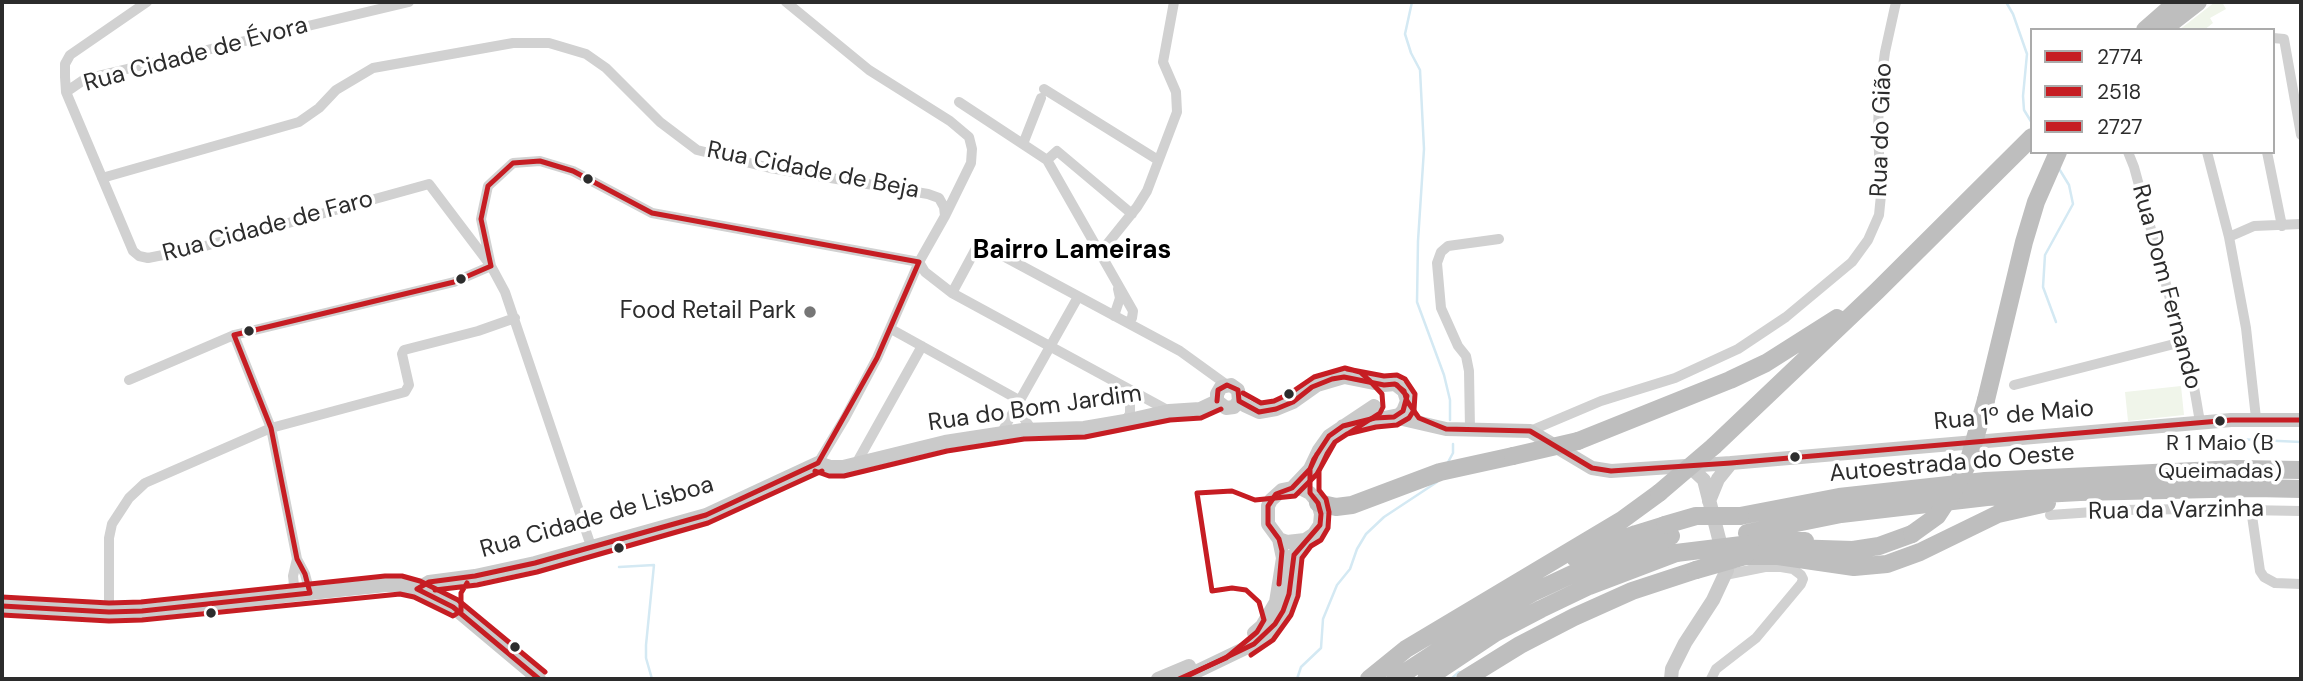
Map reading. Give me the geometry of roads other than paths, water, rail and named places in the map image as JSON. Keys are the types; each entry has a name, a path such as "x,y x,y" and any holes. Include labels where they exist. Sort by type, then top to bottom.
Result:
{"highway":[{"path":"2147,28 2176,2"},
{"path":"2165,28 2198,2"},
{"path":"1368,679 1406,649 1622,520 1659,494 1714,446 1877,291 2030,139"},
{"path":"1498,593 1574,558 1636,534 1671,538 1794,539 1853,550 1879,546 1912,534 1937,516 1968,463 2028,229 2036,202 2058,154"},
{"path":"1314,498 1336,507 1352,505 1440,471 1578,441 1766,363 1877,291"},
{"name":"Autoestrada do Oeste","path":"1745,537 1839,497 1985,481 2238,469 2301,470"},
{"name":"Autoestrada do Oeste","path":"1745,537 1842,514 1913,505 2080,492 2301,489"},
{"path":"1426,679 1495,633 1589,586 1671,538 1696,516 1745,537 1778,556 1854,567 1887,564 1920,552 1998,514 2080,492"},
{"path":"1465,679 1520,645 1574,617 1632,591 1696,570 1745,537"},
{"path":"1395,679 1478,624 1534,592 1581,570 1671,538"}],"street":[{"name":"Rua Cidade de Faro","path":"147,2 69,55 65,64 66,92 133,251 139,256 148,258 198,248 429,184 491,265"},
{"name":"Rua Cidade de Évora","path":"66,92 85,79 409,2"},
{"path":"786,2 869,70 950,121 969,137 972,149 971,163 919,262 891,329 845,418 818,463"},
{"path":"1100,253 1147,191 1177,112 1176,92 1163,62 1174,2"},
{"name":"Rua do Gião","path":"1530,432 1601,401 1675,378 1738,349 1786,317 1852,262 1868,240 1879,215 1879,96 1896,2"},
{"path":"2278,39 2301,135"},
{"name":"Rua Cidade de Beja","path":"102,178 299,122 319,108 336,90 373,68 513,43 549,43 586,54 606,68 660,122 697,150 770,168 928,194 939,198 945,216"},
{"path":"1023,144 1043,93 1158,160"},
{"path":"959,102 1047,160 1133,311 1128,322"},
{"path":"1047,160 1057,151 1132,214"},
{"name":"Rua Dom Fernando","path":"2129,154 2194,387 2200,422"},
{"path":"2208,154 2230,237 2246,328 2256,418"},
{"path":"2267,154 2282,226"},
{"path":"591,546 515,318 491,265 481,219 488,186 513,163 540,161 573,171 652,214 919,262 925,272 952,293 1169,411"},
{"path":"2230,237 2254,226 2301,224"},
{"path":"1470,429 1469,371 1466,356 1458,346 1441,308 1437,263 1441,252 1448,246 1499,239"},
{"path":"952,293 979,243 1180,351 1210,374 1221,393 1238,390 1240,401"},
{"path":"129,380 234,335 454,282 491,265"},
{"path":"1114,316 1120,298 1117,283"},
{"path":"1002,432 1078,297"},
{"path":"109,612 112,524 128,498 145,483 271,428 405,392 410,385 402,354 404,350 478,331 515,318"},
{"path":"891,329 1019,400"},
{"path":"234,335 271,428 297,559 293,576 302,594"},
{"path":"2014,385 2182,342"},
{"path":"856,464 922,346"},
{"name":"Rua do Bom Jardim","path":"818,463 830,467 856,464 945,442 1002,432 1084,428 1125,422 1169,411 1200,409 1221,393 1223,407 1231,408 1240,401 1259,412 1293,402 1312,387 1332,379 1344,377 1384,385"},
{"path":"1356,380 1374,402 1379,413 1446,429 1530,432 1592,468 1611,471 1712,465 1709,501 1727,570 1713,600 1685,643 1672,669 1671,679"},
{"path":"1111,381 1130,400 1130,414 1125,422"},
{"path":"1306,540 1287,542 1272,533 1266,515 1276,494 1292,488 1310,469 1329,436 1374,402 1379,388 1389,383 1400,387 1407,396 1403,411 1392,417 1343,426"},
{"path":"1019,400 1021,414 1032,430"},
{"path":"1407,401 1419,418 1446,429"},
{"name":"Rua 1º de Maio","path":"1712,465 2200,422 2256,418 2301,419"},
{"name":"Rua Cidade de Lisboa","path":"417,589 429,582 535,563 706,515 818,463"},
{"path":"1711,480 1731,463"},
{"path":"1689,466 1711,480"},
{"path":"1181,679 1245,649 1266,634 1283,611 1289,594 1294,555 1320,524 1321,514 1314,498 1310,469"},
{"path":"1292,488 1314,498"},
{"path":"2251,509 2260,571 2264,577 2275,583 2301,584"},
{"name":"Rua da Varzinha","path":"2050,515 2122,510 2301,511"},
{"path":"1158,679 1239,642 1262,626 1276,602 1283,558 1279,539"},
{"path":"1711,679 1716,668 1756,638 1801,584 1802,579 1793,569 1781,567 1754,568 1725,575"},
{"path":"453,607 453,591 460,578"},
{"path":"2,606 109,612 179,608 386,585 417,589 453,607 539,679"}],"waterway":[{"path":"1412,2 1405,34 1420,70 1424,149 1417,302 1444,375 1450,400 1450,420"},
{"path":"2006,2 2027,54 2023,96 2024,110 2030,120"},
{"path":"2056,322 2043,287 2045,255 2073,204 2069,185 2058,167"},
{"path":"2236,439 2301,442"},
{"path":"1447,464 1453,453 1453,444"},
{"path":"1297,679 1301,667 1321,648 1323,619 1337,585 1350,569 1366,534 1384,517 1437,482"},
{"path":"619,567 654,565 646,645 646,658 652,679"},
{"path":"1451,679 1459,672"}],"place":[{"name":"Food Retail Park","path":"810,312"},
{"name":"R 1 Maio (B Queimadas)","path":"2220,421"}],"district":[{"name":"Bairro Lameiras","path":"1072,251"}]}
